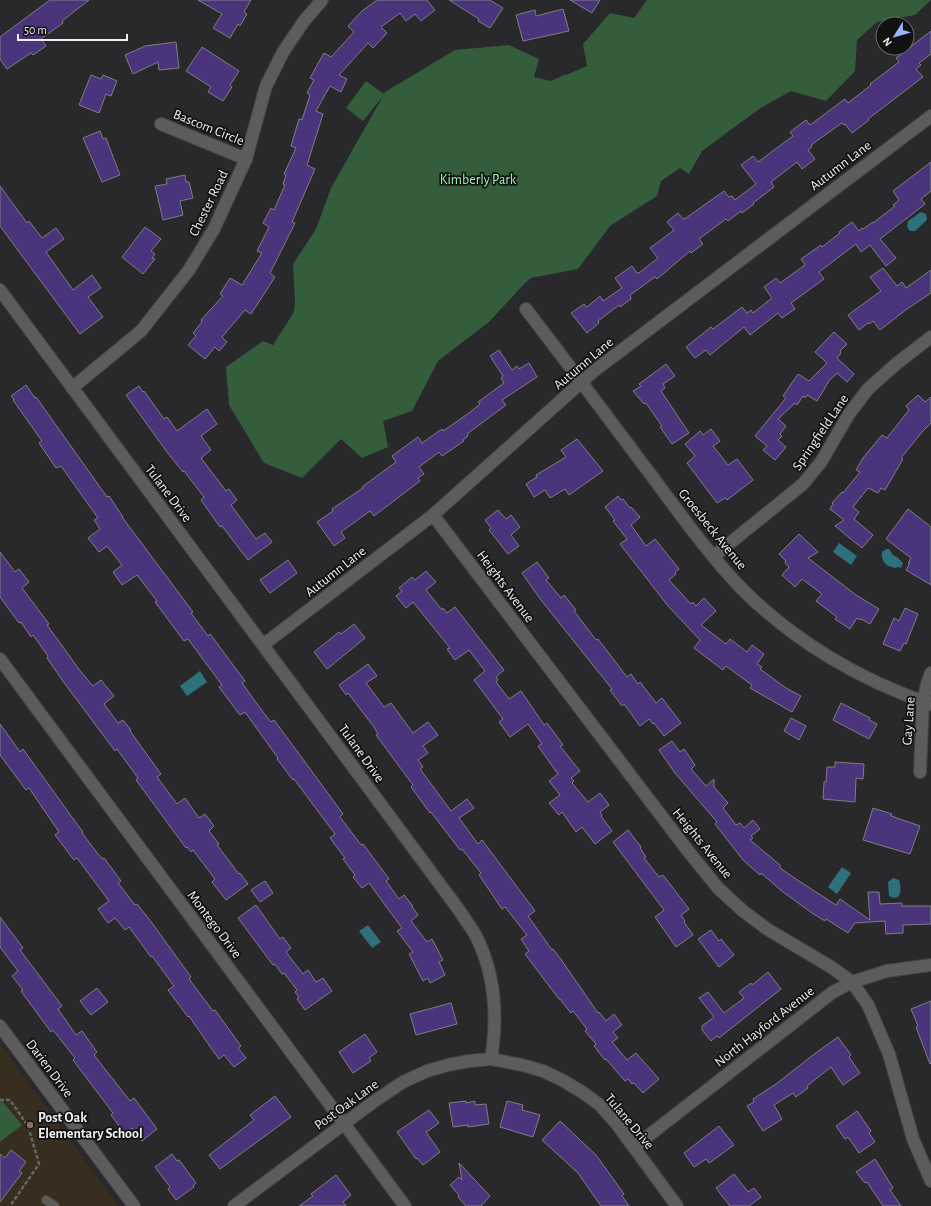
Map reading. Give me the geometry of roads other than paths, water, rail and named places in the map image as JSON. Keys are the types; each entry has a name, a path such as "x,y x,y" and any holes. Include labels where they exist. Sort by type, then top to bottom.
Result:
{"street":[{"name":"Chester Road","path":"72,388 141,331 189,270 214,229 246,159 266,86 283,52 304,21 322,0"},
{"name":"Autumn Lane","path":"263,646 433,515 581,382 931,116"},
{"name":"Bascom Circle","path":"161,124 246,159"},
{"name":"Tulane Drive","path":"0,290 454,904 475,936 486,962 494,994 495,1025 491,1059 543,1071 562,1080 600,1105 634,1147 677,1206"},
{"name":"Groesbeck Avenue","path":"526,309 696,535 742,588 772,616 803,640 835,661 868,679 927,703"},
{"name":"Springfield Lane","path":"714,556 803,484 821,462 849,414 868,389 896,364 931,337"},
{"name":"Heights Avenue","path":"433,515 688,851 718,888 767,930 831,967 852,982 868,1005 889,1054 913,1139 931,1181"},
{"name":"Montego Drive","path":"0,659 405,1206"},
{"name":"Gay Lane","path":"920,772 927,703 927,684 931,673"},
{"name":"North Hayford Avenue","path":"634,1147 833,992 852,982 887,971 931,965"},
{"name":"Darien Drive","path":"0,1026 134,1206"},
{"name":"Post Oak Lane","path":"234,1206 376,1100 403,1082 427,1071 462,1062 491,1059"}],"lane":[{"path":"46,1200 55,1206"}],"water":[{"path":"921,212 926,214 927,220 915,231 910,231 907,227 908,221"},
{"path":"839,543 857,556 851,565 833,552"},
{"path":"889,549 893,555 903,563 901,568 895,568 885,564 882,552"},
{"path":"200,671 207,682 187,696 180,686"},
{"path":"842,867 851,873 837,894 828,887"},
{"path":"893,878 899,880 900,889 898,897 894,898 889,896 888,882"},
{"path":"368,925 381,942 372,948 359,931"}],"place":[{"name":"Post Oak Elementary School","path":"30,1125"}],"park label":[{"name":"Kimberly Park","path":"478,179"}]}
